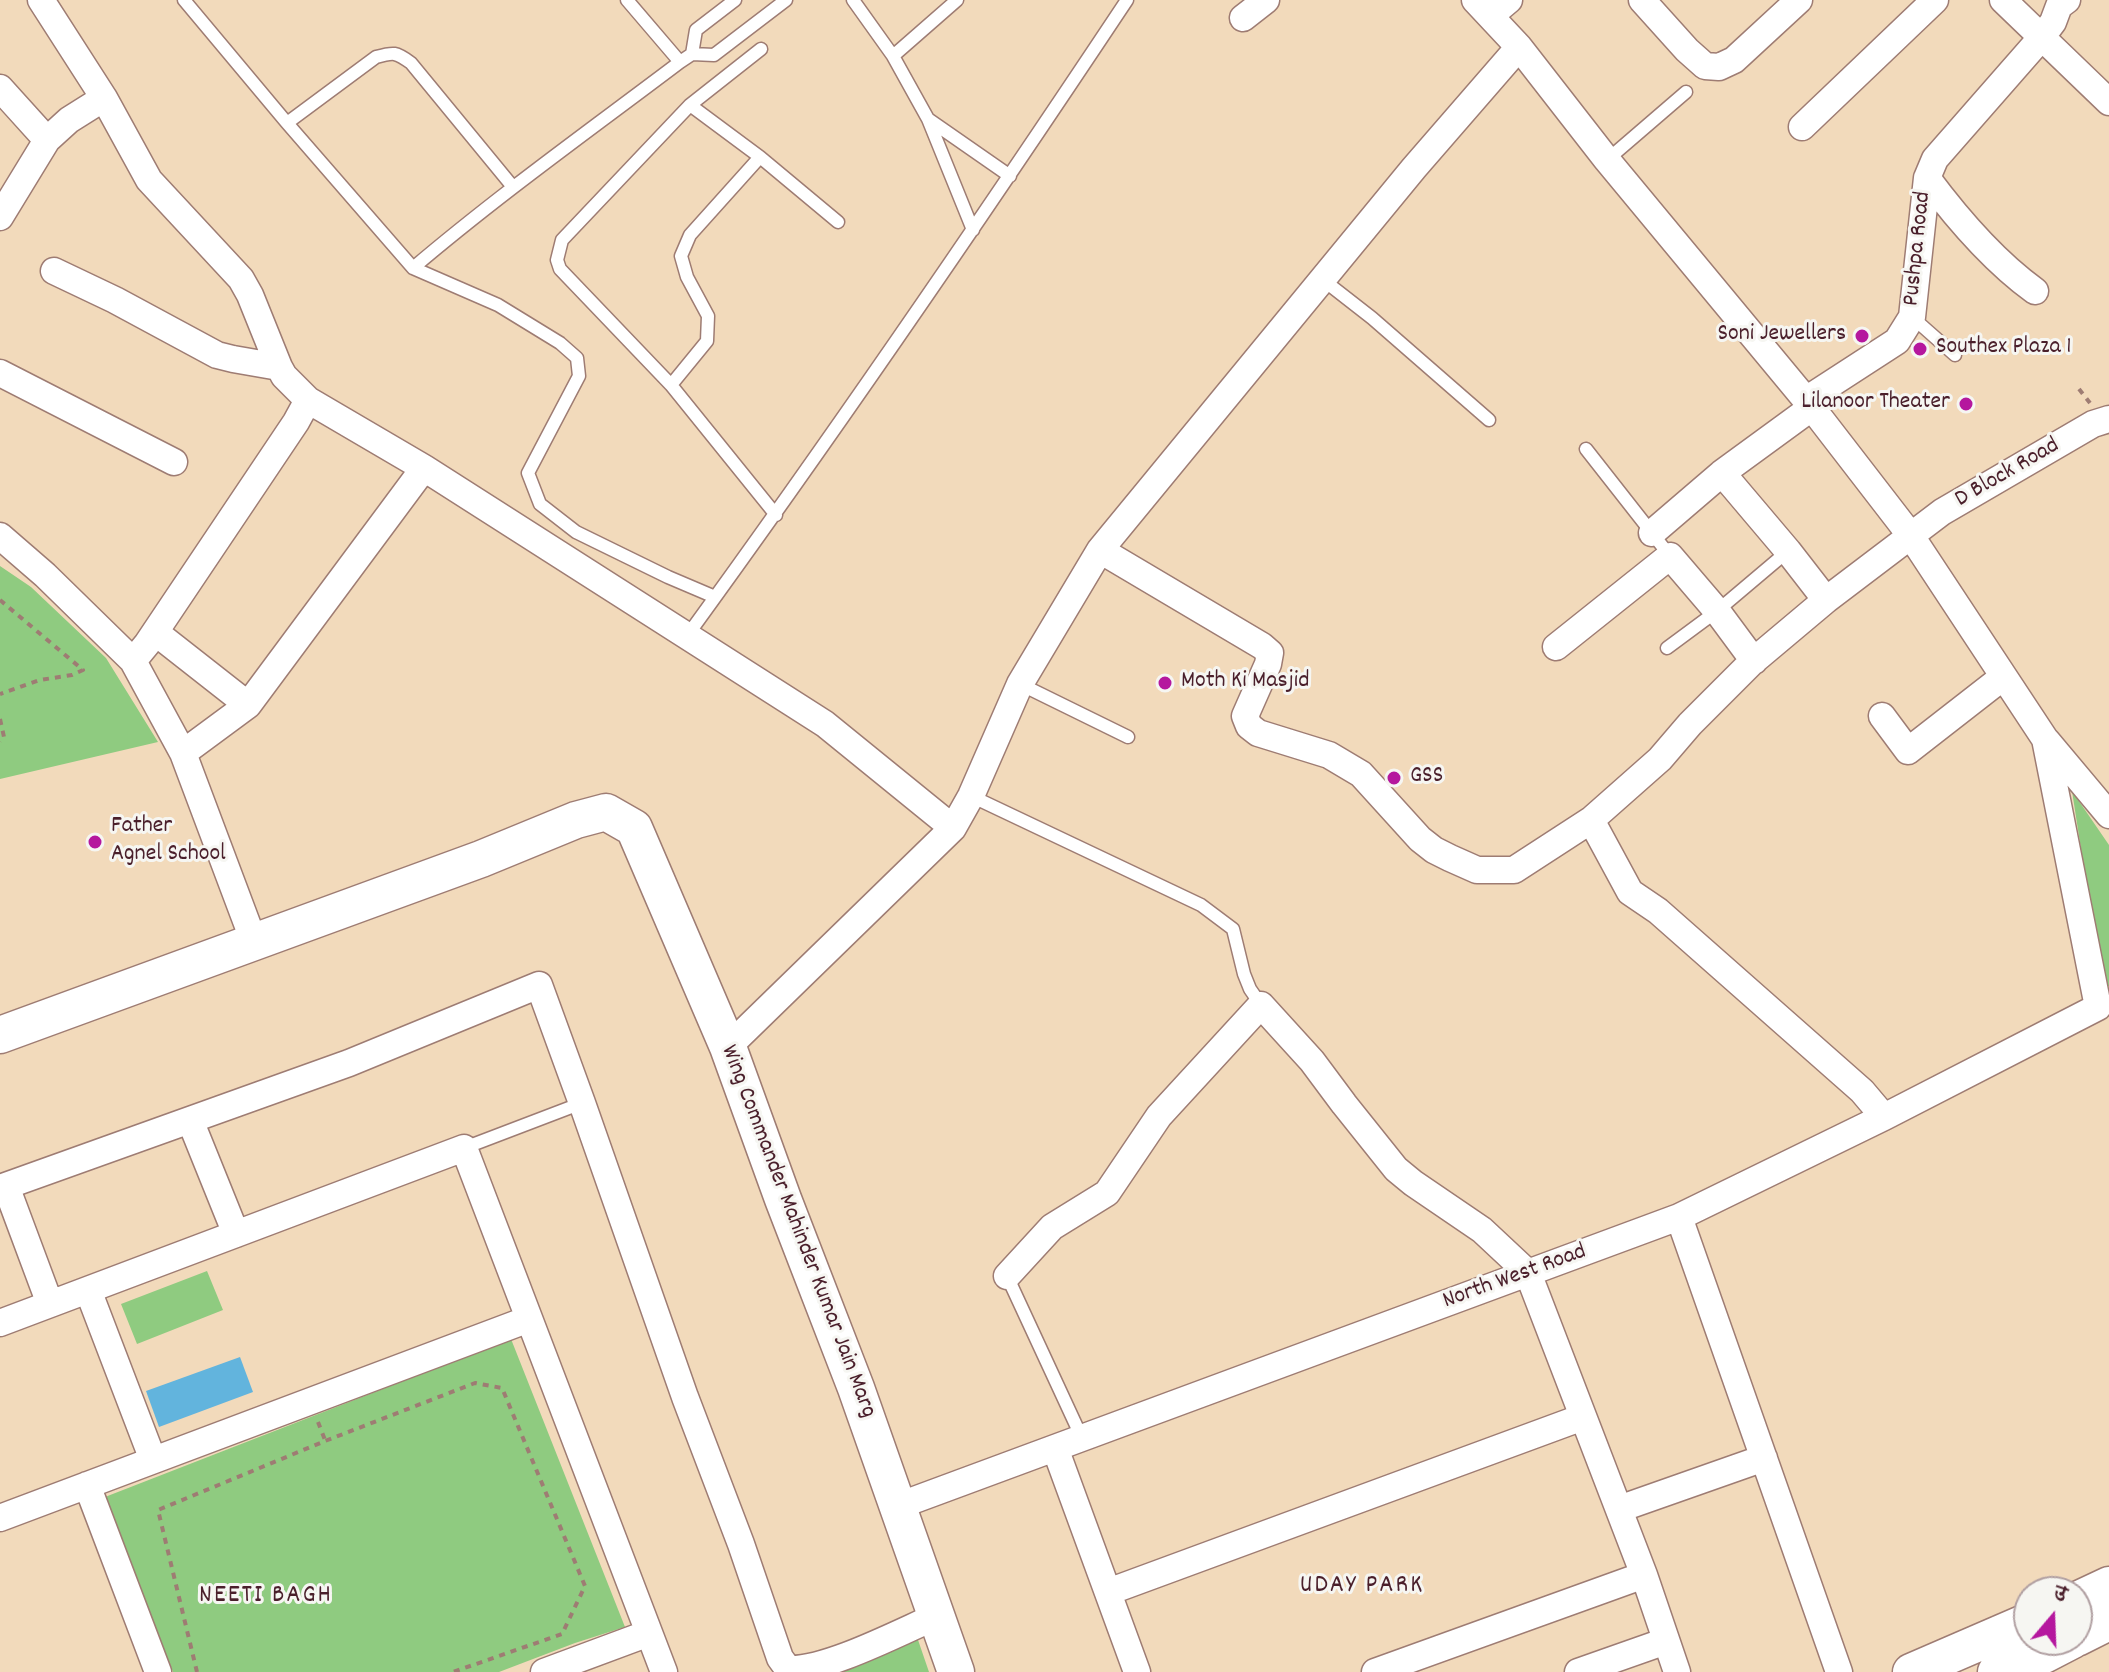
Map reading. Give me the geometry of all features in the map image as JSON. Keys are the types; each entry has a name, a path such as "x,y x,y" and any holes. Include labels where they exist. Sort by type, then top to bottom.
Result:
{"street":[{"path":"41,0 104,98 149,180 241,279 279,367 308,400 424,468 825,724 953,828"},
{"path":"1243,18 1266,0"},
{"path":"1650,3 1687,50 1705,66 1719,67 1734,60 1799,0"},
{"path":"1802,127 1935,0"},
{"path":"2003,0 2109,102"},
{"name":"Pushpa Road","path":"1652,533 1809,404 1897,341 1912,317 1927,178 1935,159 2041,38 2053,22 2061,2"},
{"path":"1494,6 1519,47 1607,160 1809,404 1911,536 2045,739 2109,815"},
{"path":"728,1047 953,828 971,796 1020,684 1100,550 1414,168 1519,47"},
{"path":"0,88 47,140"},
{"path":"0,217 47,140 69,120 104,98"},
{"path":"1927,178 1972,231 2035,291"},
{"path":"54,271 217,355 279,367"},
{"path":"4,385 174,462"},
{"path":"133,661 308,400"},
{"name":"D Block Road","path":"1100,550 1270,653 1245,716 1249,726 1258,733 1329,755 1361,774 1420,839 1442,854 1477,870 1514,870 1591,820 1660,759 1690,724 1754,661 1826,600 1942,512 2093,424 2109,419"},
{"path":"183,753 248,705 424,468"},
{"path":"1722,473 1826,600"},
{"path":"0,536 133,661 183,753 254,942 0,1035"},
{"path":"1556,647 1670,556 1754,661"},
{"path":"155,632 248,705"},
{"path":"1882,716 1908,751 2003,677"},
{"path":"2045,739 2103,1004"},
{"name":"Wing Commander Mahinder Kumar Jain Marg","path":"254,942 481,859 576,820 606,812 634,828 728,1047 856,1388 956,1672"},
{"path":"1591,820 1630,892 1658,911 1838,1069 1884,1117"},
{"path":"50,1304 3,1187 349,1063 539,985 780,1658 788,1669 804,1670 937,1616"},
{"name":"North West Road","path":"898,1506 1679,1217 1884,1117 2103,1004"},
{"path":"1007,1276 1052,1227 1107,1193 1159,1116 1261,1005 1312,1061 1396,1169 1482,1230 1528,1273 1644,1575 1677,1672"},
{"path":"190,1120 236,1234"},
{"path":"0,1321 464,1148 664,1672"},
{"path":"1679,1217 1839,1672"},
{"path":"88,1290 153,1460"},
{"path":"0,1518 529,1319"},
{"path":"1108,1592 1583,1417"},
{"path":"1055,1448 1137,1672"},
{"path":"1619,1509 1764,1458"},
{"path":"87,1485 158,1672"},
{"path":"1375,1672 1644,1575"},
{"path":"1911,1672 2013,1628"},
{"path":"544,1672 649,1633"},
{"path":"1578,1672 1666,1641"},
{"path":"1996,1672 2045,1656"}],"lane":[{"path":"184,0 413,268 498,305 560,343 577,358 579,376 528,473 540,504 576,532 715,597"},
{"path":"627,0 680,62"},
{"path":"692,54 696,30 735,0"},
{"path":"413,268 513,187 680,62 692,54 714,55 786,0"},
{"path":"853,0 893,56 928,119 973,230"},
{"path":"893,56 957,0"},
{"path":"687,636 776,515 1010,176 1127,0"},
{"path":"761,49 690,105 562,240 557,260 560,269 671,385 776,515"},
{"path":"287,123 376,57 398,53 411,63 513,187"},
{"path":"1607,160 1686,92"},
{"path":"690,105 760,157 838,222"},
{"path":"928,119 1010,176"},
{"path":"671,385 707,341 708,316 687,277 681,256 690,235 760,157"},
{"path":"1322,279 1372,318 1489,420"},
{"path":"1912,317 1955,355"},
{"path":"1586,449 1670,556"},
{"path":"1667,648 1717,611 1788,551"},
{"path":"1020,684 1128,737"},
{"path":"971,796 1201,905 1224,921 1233,929 1244,974 1261,1005"},
{"path":"464,1148 582,1103"},
{"path":"1007,1276 1082,1438"}],"path":[{"path":"0,600 83,670 0,694"},
{"path":"0,719 4,737 0,741"},
{"path":"197,1672 158,1510 475,1383 502,1388 585,1586 562,1634 453,1672"}],"green space":[{"path":"0,566 31,587 106,658 158,742 0,779"},
{"path":"2072,791 2109,845 2109,986 2103,991"},
{"path":"207,1271 223,1310 137,1344 121,1304"},
{"path":"511,1339 625,1627 499,1672 173,1672 105,1497"},
{"path":"917,1637 929,1672 829,1672"}],"water":[{"path":"240,1357 253,1392 159,1427 146,1391"}],"place":[{"name":"Soni Jewellers","path":"1862,336"},
{"name":"Southex Plaza 1","path":"1920,349"},
{"name":"Lilanoor Theater","path":"1966,404"},
{"name":"Moth Ki Masjid","path":"1165,683"},
{"name":"GSS","path":"1394,778"},
{"name":"Father Agnel School","path":"95,842"}],"district":[{"name":"UDAY PARK","path":"1362,1587"},
{"name":"NEETI BAGH","path":"266,1597"}]}
